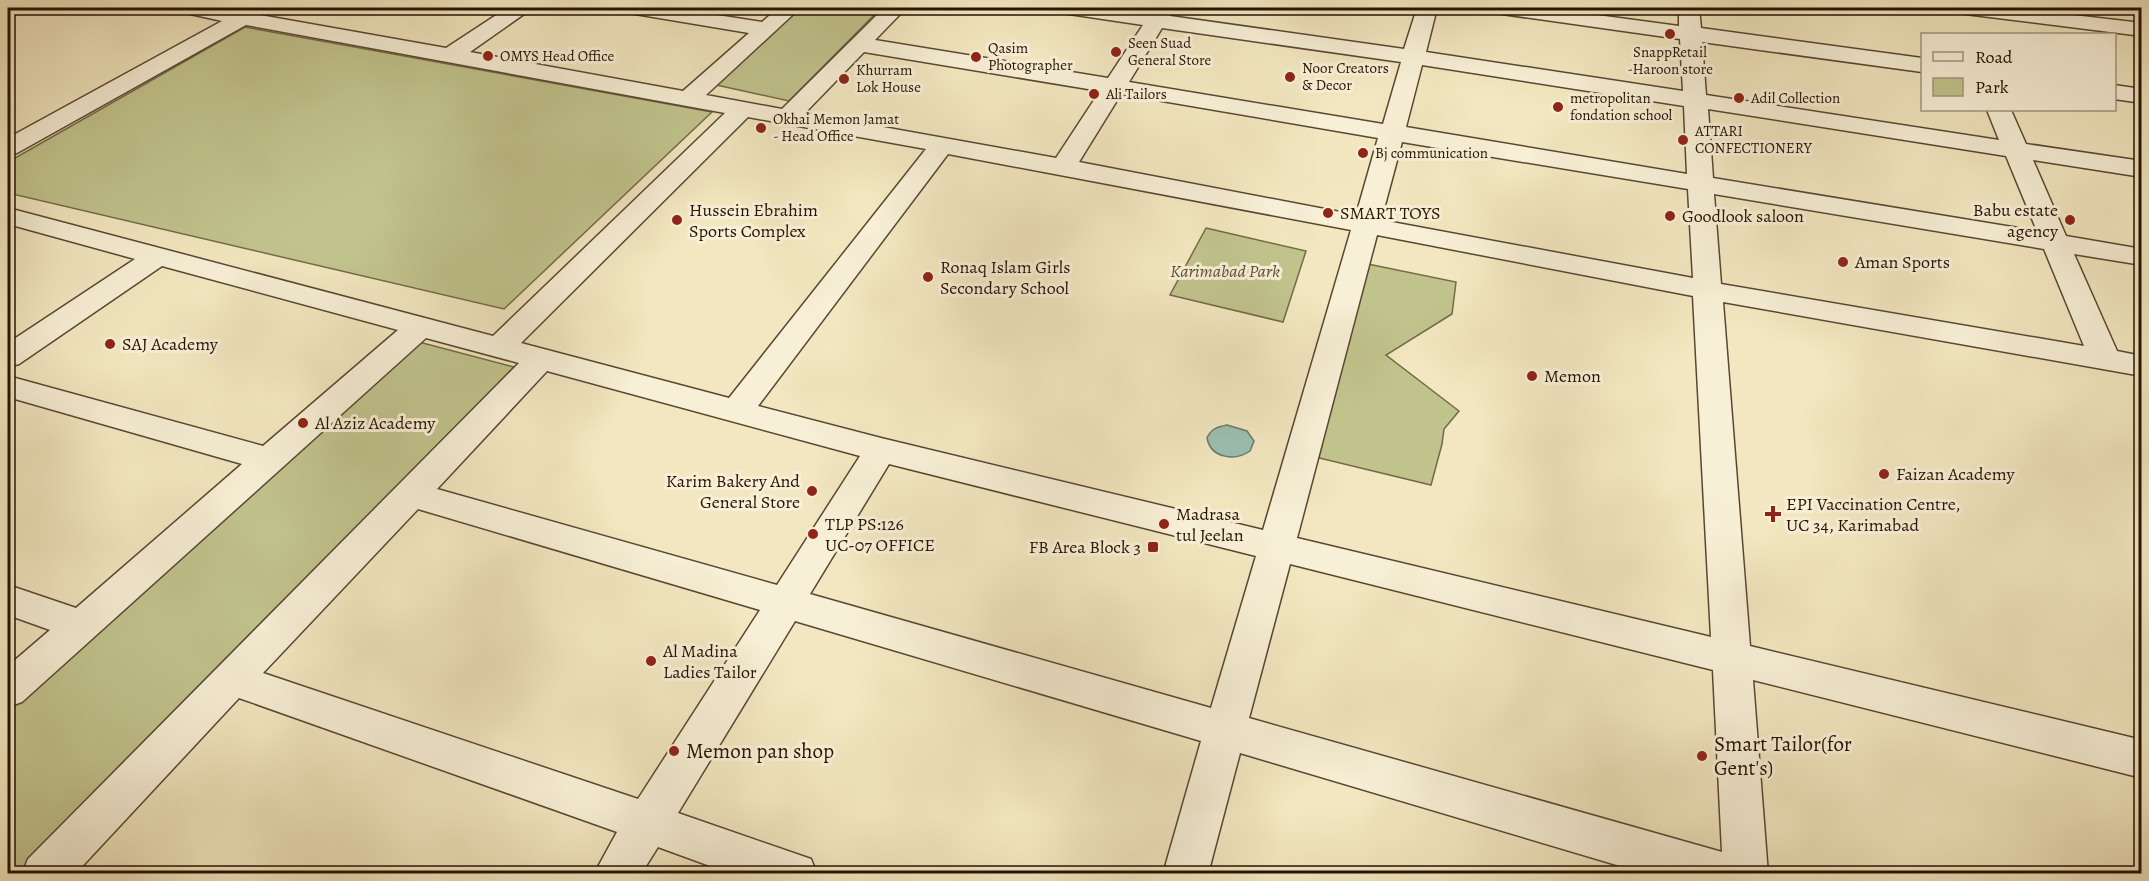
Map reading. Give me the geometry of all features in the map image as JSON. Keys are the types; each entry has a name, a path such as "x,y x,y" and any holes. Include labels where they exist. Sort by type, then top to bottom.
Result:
{"street":[{"path":"188,8 253,13 450,55 786,118 1063,167 1707,290 2142,366"},
{"path":"450,55 520,8"},
{"path":"635,8 766,29"},
{"path":"688,99 790,8"},
{"path":"786,118 895,8"},
{"path":"1069,8 1160,14 1695,102 2142,169"},
{"path":"1185,873 1427,8"},
{"path":"1502,8 1689,21 1921,65"},
{"path":"2121,8 2139,30"},
{"path":"8,148 253,13"},
{"path":"1063,167 1112,86 1160,14"},
{"path":"1961,14 2139,30"},
{"path":"1689,21 1746,873"},
{"path":"859,44 2142,257"},
{"path":"2116,92 2142,96"},
{"path":"498,348 742,109"},
{"path":"1999,111 2105,360"},
{"path":"736,412 942,145"},
{"path":"8,216 880,450 2142,759"},
{"path":"8,357 157,257"},
{"path":"8,690 420,327"},
{"path":"44,873 541,359"},
{"path":"8,386 270,460"},
{"path":"616,873 880,450"},
{"path":"411,494 1722,873"},
{"path":"8,600 81,625"},
{"path":"232,679 795,873"}],"green space":[{"path":"795,8 881,8 789,101 712,84"},
{"path":"245,27 712,112 504,309 8,193 8,162"},
{"name":"Karimabad Park","path":"1206,228 1306,251 1283,322 1170,295"},
{"path":"1363,263 1456,282 1452,314 1386,355 1459,411 1444,429 1431,485 1311,456"},
{"path":"419,342 514,367 22,872 8,865 8,710"}],"shaded area":[{"path":"1227,425 1247,431 1254,441 1250,451 1231,457 1213,450 1207,438 1210,432"}],"place":[{"name":"SnappRetail -Haroon store","path":"1670,34"},
{"name":"Seen Suad General Store","path":"1116,52"},
{"name":"OMYS Head Office","path":"488,56"},
{"name":"Qasim Photographer","path":"976,57"},
{"name":"Noor Creators & Decor","path":"1290,77"},
{"name":"Khurram Lok House","path":"844,79"},
{"name":"Ali Tailors","path":"1094,94"},
{"name":"Adil Collection","path":"1739,98"},
{"name":"metropolitan fondation school","path":"1558,107"},
{"name":"Okhai Memon Jamat - Head Office","path":"761,128"},
{"name":"ATTARI CONFECTIONERY","path":"1683,140"},
{"name":"Bj communication","path":"1363,153"},
{"name":"SMART TOYS","path":"1328,213"},
{"name":"Goodlook saloon","path":"1670,216"},
{"name":"Hussein Ebrahim Sports Complex","path":"677,220"},
{"name":"Babu estate agency","path":"2070,220"},
{"name":"Aman Sports","path":"1843,262"},
{"name":"Ronaq Islam Girls Secondary School","path":"928,277"},
{"name":"SAJ Academy","path":"110,344"},
{"name":"Memon","path":"1532,376"},
{"name":"Al Aziz Academy","path":"303,423"},
{"name":"Faizan Academy","path":"1884,474"},
{"name":"Karim Bakery And General Store","path":"812,491"},
{"name":"EPI Vaccination Centre, UC 34, Karimabad","path":"1773,514"},
{"name":"Madrasa tul Jeelan","path":"1164,524"},
{"name":"TLP PS:126 UC-07 OFFICE","path":"813,534"},
{"name":"FB Area Block 3","path":"1153,547"},
{"name":"Al Madina Ladies Tailor","path":"651,661"},
{"name":"Memon pan shop","path":"674,751"},
{"name":"Smart Tailor(for Gent's)","path":"1702,756"}]}
